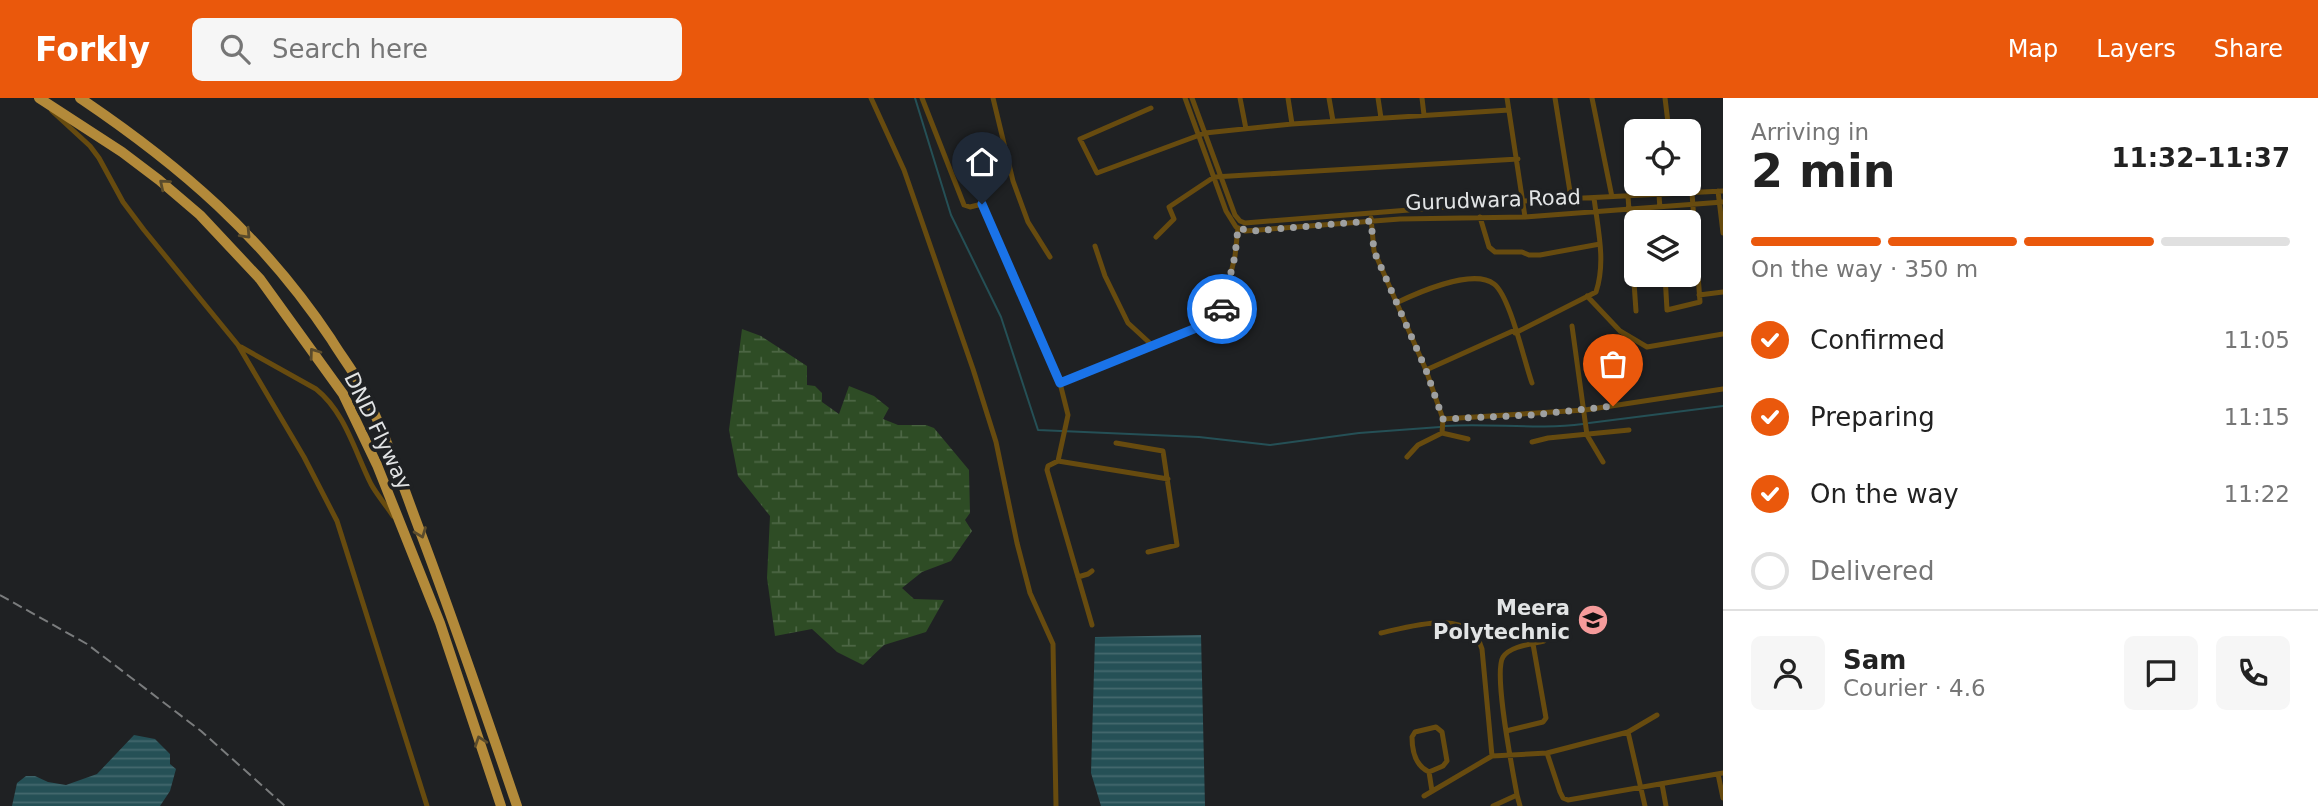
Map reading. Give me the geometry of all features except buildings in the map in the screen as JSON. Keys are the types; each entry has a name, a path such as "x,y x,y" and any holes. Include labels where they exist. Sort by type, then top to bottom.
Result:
{"highway":[{"name":"DND Flyway","path":"80,98 138,137 218,204 280,270 318,320 358,381 383,430 454,621 517,806"},
{"name":"DND Flyway","path":"42,100 100,136 200,215 260,279 343,394 377,465 440,623 501,806"}],"street":[{"path":"871,98 904,170 970,358 996,442 1030,593 1054,644 1056,806"},
{"path":"922,98 964,205 970,207 982,204 1060,383 1067,411 1058,461"},
{"path":"1060,383 1206,324 1220,313 1235,256 1239,225 1221,177 1185,98"},
{"path":"1192,98 1226,211 1239,225"},
{"path":"1240,98 1245,129"},
{"path":"1288,98 1292,124"},
{"path":"1329,98 1333,121"},
{"path":"1378,98 1381,118"},
{"path":"1422,98 1424,115"},
{"path":"1507,98 1525,201 1525,217"},
{"path":"1555,98 1571,198"},
{"path":"1592,98 1612,197"},
{"path":"1665,98 1668,119"},
{"path":"42,100 57,118 90,146 123,202 238,345 304,457 337,521 427,806"},
{"path":"996,100 1013,181 1028,222 1049,257"},
{"path":"1151,108 1080,139 1097,173 1202,134 1292,124 1509,110"},
{"path":"1156,237 1174,219 1169,207 1214,177 1518,159"},
{"path":"1701,192 1720,191 1723,233"},
{"path":"1239,225 1370,212 1571,198 1628,196 1629,210"},
{"path":"1659,196 1660,208"},
{"path":"1666,287 1667,310 1700,302 1692,196"},
{"path":"1426,370 1515,332 1596,292 1600,279 1598,267 1603,257 1594,198"},
{"name":"Gurudwara Road","path":"1629,210 1721,203"},
{"name":"Gurudwara Road","path":"1239,225 1252,231 1371,221 1525,217 1624,210"},
{"path":"1370,212 1374,251 1426,370 1442,426 1468,439"},
{"path":"1480,217 1489,247 1495,252 1540,255 1600,244"},
{"path":"1095,246 1105,276 1128,323 1153,346"},
{"path":"1396,303 1445,283 1463,280 1488,281 1500,290 1511,311 1532,383"},
{"path":"1634,287 1636,311"},
{"path":"1699,295 1723,292"},
{"path":"1587,296 1620,331 1647,347 1723,334"},
{"path":"1572,326 1587,435 1603,463"},
{"path":"238,345 316,389 327,398 355,446 373,486 401,527"},
{"path":"1407,457 1442,426 1585,410 1723,389"},
{"path":"1532,442 1629,430"},
{"path":"1116,443 1163,452 1177,545 1148,552"},
{"path":"1092,625 1048,466 1058,461 1168,479"},
{"path":"1078,577 1092,571"},
{"path":"1381,633 1443,622 1472,630 1482,649 1492,756"},
{"path":"1520,806 1506,732 1500,671 1503,657 1509,652 1544,641"},
{"path":"1506,732 1543,722 1546,718 1533,644"},
{"path":"1424,796 1492,756 1547,753 1628,732 1657,715"},
{"path":"1436,727 1442,732 1447,761 1429,772 1417,762 1412,737 1415,732 1436,727"},
{"path":"1628,732 1646,806"},
{"path":"1547,753 1560,792 1567,800 1721,774 1723,798"},
{"path":"1429,772 1432,791"},
{"path":"1662,784 1666,806"},
{"path":"1493,806 1517,794"}],"green space":[{"path":"742,329 761,336 807,366 807,385 815,386 822,393 822,402 839,414 849,386 874,396 889,408 883,419 898,425 926,425 934,428 969,470 970,513 965,520 972,531 951,561 922,572 902,588 914,599 944,600 926,632 884,645 863,665 837,652 812,629 775,636 767,578 770,516 738,476 729,430"}],"water":[{"path":"1201,635 1205,806 1101,806 1091,773 1095,637"},
{"path":"134,735 155,739 170,754 170,764 176,769 170,791 160,806 12,806 17,783 26,776 66,785 97,774"}],"waterway":[{"path":"915,98 951,215 1001,317 1038,430 1199,437 1270,445 1359,433 1440,427"},
{"path":"1589,423 1723,406"},
{"path":"1445,426 1583,424"}],"railway":[{"path":"0,595 87,644 201,731 285,806"}],"way so far":[{"path":"1222,309 1235,256 1238,228 1252,231 1371,221 1374,251 1426,370 1443,419 1532,415 1613,406"}],"place":[{"name":"Meera Polytechnic","path":"1593,620"}],"route":[{"path":"982,204 1060,383 1206,324 1217,318 1222,309"}]}
